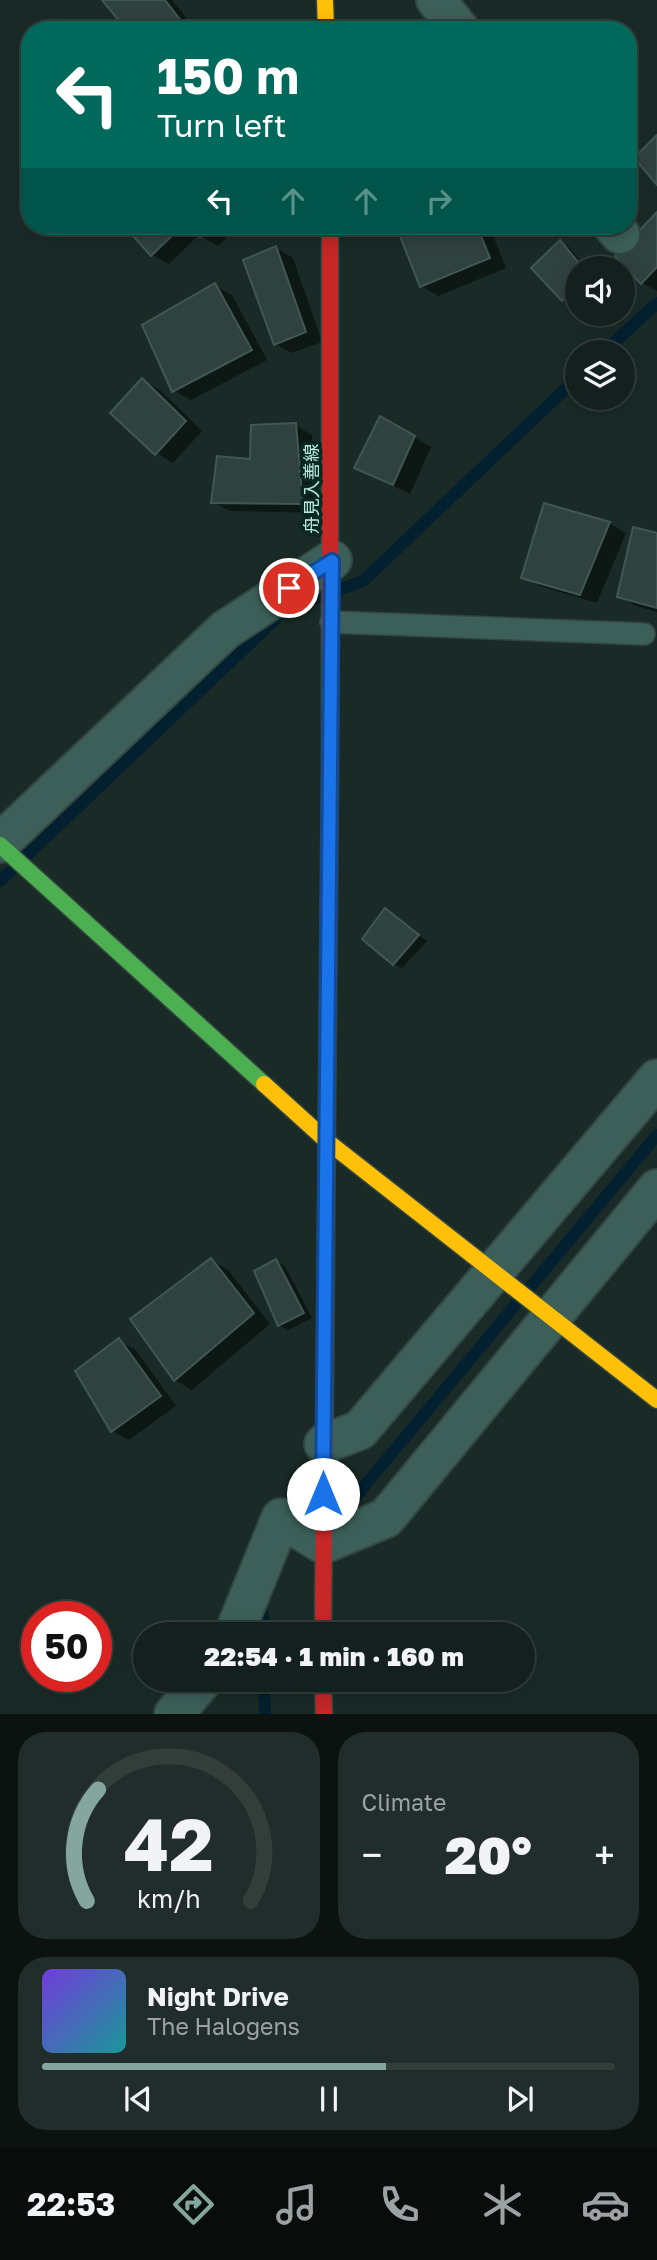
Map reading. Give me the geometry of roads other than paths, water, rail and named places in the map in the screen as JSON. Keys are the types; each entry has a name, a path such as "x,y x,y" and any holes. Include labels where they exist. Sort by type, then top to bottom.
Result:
{"main road":[{"path":"325,0 326,21"},
{"name":"舟見入善線","path":"323,1622 332,561 330,235"},
{"path":"0,844 328,1142 657,1400"},
{"path":"323,1692 324,1714"}],"street":[{"path":"436,0 453,21"},
{"path":"0,844 225,629 332,561"},
{"path":"324,1444 360,1430 503,1277 657,1079"},
{"path":"239,1622 281,1518 323,1544 386,1518 546,1313 657,1189"},
{"path":"174,1714 193,1692"}],"lane":[{"path":"331,622 644,634"}],"waterway":[{"path":"617,340 657,303"},
{"path":"0,881 286,609 363,581 565,389"},
{"path":"356,1496 657,1135"},
{"path":"263,1615 263,1622"},
{"path":"264,1692 265,1714"}]}
